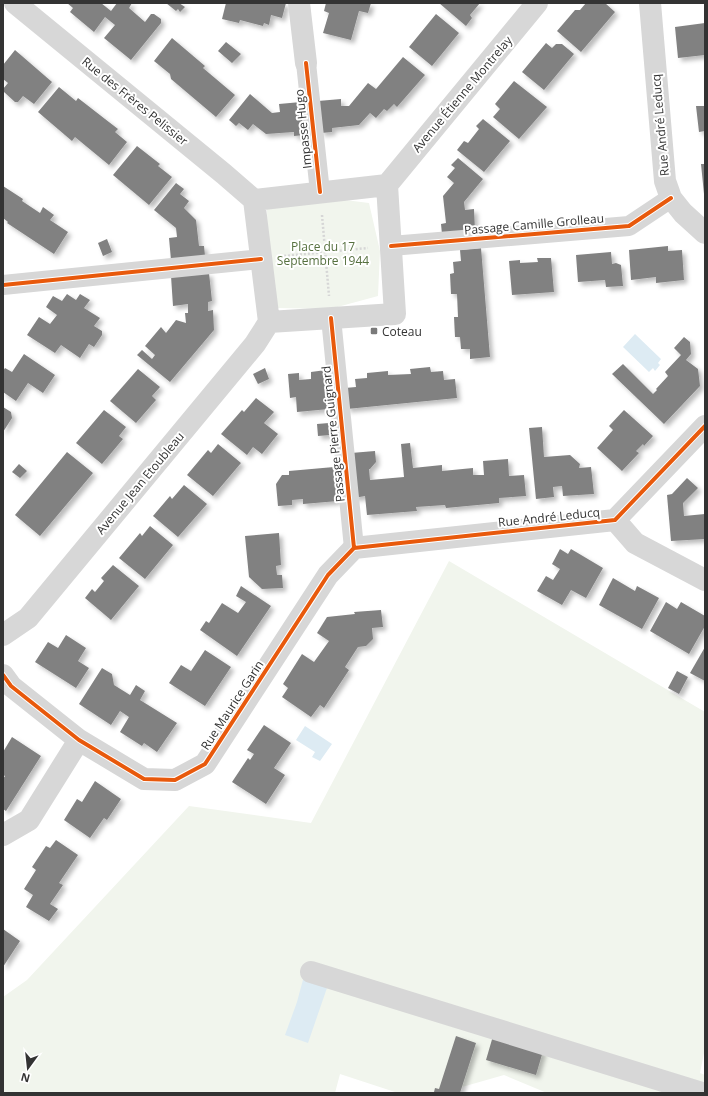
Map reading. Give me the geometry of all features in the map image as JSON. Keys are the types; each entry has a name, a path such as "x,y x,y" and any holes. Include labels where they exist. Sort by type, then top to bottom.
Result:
{"street":[{"name":"Rue des Frères Pelissier","path":"15,3 254,200"},
{"path":"299,3 306,63"},
{"name":"Avenue Étienne Montrelay","path":"387,185 537,3"},
{"name":"Rue André Leducq","path":"650,3 665,181 671,198 683,213 705,233"},
{"name":"Impasse Hugo","path":"306,63 320,192"},
{"path":"387,185 395,314 269,322 254,200 320,192 387,185"},
{"name":"Passage Camille Grolleau","path":"391,246 629,226 671,198"},
{"path":"3,285 261,259"},
{"name":"Passage Pierre Guignard","path":"331,318 354,548"},
{"name":"Avenue Jean Etoubleau","path":"3,635 28,618 255,344 269,322"},
{"name":"Rue André Leducq","path":"354,548 615,520 705,426"},
{"path":"615,520 635,543 705,580"},
{"name":"Rue Maurice Garin","path":"3,675 11,686 79,740 144,778 175,780 205,764 328,575 354,548"},
{"path":"3,835 29,820 79,740"},
{"path":"311,972 702,1093"}],"path":[{"path":"320,192 331,318"},
{"path":"261,259 391,246"}],"green space":[{"name":"Place du 17 Septembre 1944","path":"321,197 369,203 380,251 378,296 330,309 278,308 268,259 267,208"},
{"path":"449,561 705,712 705,1048 700,1073 705,1075 705,1093 547,1093 504,1075 441,1093 398,1093 340,1074 335,1093 3,1093 3,997 27,980 189,806 311,823"}],"shaded area":[{"path":"635,334 661,359 658,363 660,365 655,371 653,368 649,372 623,347"},
{"path":"305,726 332,744 320,761 312,757 315,752 296,740"},
{"path":"304,976 328,985 308,1043 285,1035 297,1002"}],"building":[{"path":"67,3 101,3 111,11 117,3 132,3 129,8 145,22 151,14 154,14 161,19 161,23 131,60 104,38 115,25 105,17 94,32 70,12 73,8"},
{"path":"166,3 179,3 185,7 180,12 178,9 176,11"},
{"path":"226,3 286,3 282,18 271,15 269,25 264,23 263,26 240,20 239,23 222,19"},
{"path":"326,3 371,3 368,13 359,11 351,40 323,33 329,13 324,11"},
{"path":"439,3 480,3 470,15 472,18 466,26"},
{"path":"586,3 605,3 615,12 581,52 557,31 575,10 580,10"},
{"path":"436,14 459,33 432,66 409,47"},
{"path":"705,23 705,55 678,58 675,27"},
{"path":"172,38 205,66 203,68 235,95 216,117 171,79 170,74 154,61"},
{"path":"226,42 241,54 232,63 218,51"},
{"path":"546,43 552,48 556,44 562,44 574,54 544,90 522,72"},
{"path":"15,50 52,82 34,104 23,96 18,102 15,102 4,92 3,89 8,83 3,79 3,65"},
{"path":"403,57 425,75 397,107 394,104 387,111 384,109 376,118 370,113 359,125 332,128 332,132 321,133 318,101 341,99 341,106 349,106 368,83 376,89"},
{"path":"514,81 547,107 519,139 493,117 500,109 495,104"},
{"path":"59,87 76,101 78,98 118,129 115,132 127,142 109,165 75,137 72,141 38,112"},
{"path":"250,94 272,113 280,112 279,104 301,102 304,135 294,136 294,132 266,134 253,124 248,130 239,123 236,126 229,120"},
{"path":"696,106 705,106 705,131 699,132"},
{"path":"483,119 510,141 484,172 457,150 464,141 468,143 479,129 476,126"},
{"path":"137,146 160,164 158,166 172,177 149,205 113,175"},
{"path":"458,158 483,179 464,202 465,210 474,209 475,231 442,234 441,224 446,223 443,196 454,183 447,177 455,168 451,165"},
{"path":"701,164 705,164 705,194 704,194"},
{"path":"176,183 184,189 180,194 189,201 184,208 196,220 199,246 204,246 205,256 171,260 169,238 177,237 176,228 154,210"},
{"path":"3,186 23,199 22,201 40,213 43,207 54,215 50,220 68,232 54,254 7,223 8,222 3,218"},
{"path":"107,239 112,252 103,256 98,243"},
{"path":"668,246 668,251 682,250 684,280 656,283 656,277 631,280 629,250"},
{"path":"481,248 490,357 470,359 470,349 461,349 460,337 455,337 454,317 458,317 457,294 451,294 450,274 454,273 453,262 461,261 460,250"},
{"path":"611,252 612,264 616,263 621,265 623,286 606,287 605,280 578,282 576,255"},
{"path":"537,258 551,258 554,292 512,295 509,261 520,260 520,263 538,262"},
{"path":"209,273 212,301 208,302 208,311 213,310 214,330 170,382 137,355 142,350 152,359 155,355 145,346 161,327 166,333 176,320 186,323 185,313 188,313 188,304 173,306 171,276"},
{"path":"67,294 76,300 80,294 90,300 84,308 100,318 94,326 102,331 102,335 94,347 89,344 80,358 61,345 55,353 27,335 39,317 50,324 57,315 46,307 53,296 62,301"},
{"path":"684,337 690,342 691,354 686,360 698,369 700,386 664,424 612,374 623,364 653,394 668,376 665,372 681,355 674,348"},
{"path":"24,354 55,375 43,393 28,383 16,401 3,392 3,371 5,368 12,372"},
{"path":"430,367 431,372 443,371 444,380 455,379 457,398 347,409 345,388 356,387 355,379 367,378 367,373 388,371 388,375 411,374 410,369"},
{"path":"265,368 269,379 258,384 253,374"},
{"path":"138,369 160,387 152,396 156,400 136,423 110,401"},
{"path":"326,370 329,409 297,412 296,397 290,398 288,374 299,373 299,380 311,379 311,372"},
{"path":"256,398 274,412 264,423 278,434 262,454 253,447 247,455 221,434 242,410 244,412"},
{"path":"3,407 11,412 12,418 3,432"},
{"path":"104,410 126,427 119,436 123,439 102,464 76,443"},
{"path":"624,410 653,436 644,446 643,444 636,451 639,453 622,471 597,448 613,430 609,426"},
{"path":"329,423 330,435 318,436 317,424"},
{"path":"542,427 544,457 570,455 580,464 579,468 591,467 594,494 563,496 562,486 553,487 554,497 536,499 529,428"},
{"path":"410,443 413,468 442,465 442,471 473,468 473,475 484,475 483,461 508,459 509,476 524,475 526,496 499,498 499,503 446,508 445,505 416,507 417,511 367,515 365,496 354,498 351,453 375,451 376,462 369,469 370,480 404,477 401,444"},
{"path":"218,444 241,463 213,496 187,475 208,450 211,453"},
{"path":"67,452 93,473 40,536 15,515"},
{"path":"19,464 27,471 20,478 12,472"},
{"path":"334,467 338,501 303,504 303,499 292,500 292,505 278,506 276,484 282,475 289,475 289,471"},
{"path":"687,478 698,488 683,503 684,516 705,514 705,539 671,541 667,495 672,494"},
{"path":"184,485 207,504 178,537 153,516 170,496 172,499"},
{"path":"150,526 173,545 145,579 119,558 140,533 142,536"},
{"path":"279,533 281,565 276,566 277,575 282,575 283,588 262,589 249,577 245,536"},
{"path":"560,549 568,554 571,549 603,568 586,598 571,590 562,605 537,591 546,576 553,580 560,569 552,564"},
{"path":"113,565 139,586 111,620 85,598 92,589 95,592 104,581 101,578"},
{"path":"613,578 635,591 637,586 659,598 642,629 599,605"},
{"path":"241,586 271,606 237,656 200,630 206,621 209,623 222,603 238,613 246,602 236,596"},
{"path":"666,602 677,609 681,602 705,616 705,626 689,654 650,631"},
{"path":"381,610 383,627 372,628 373,639 366,646 358,647 345,667 349,670 324,708 320,705 311,717 282,697 288,688 283,684 302,654 314,662 329,641 317,633 327,617 355,614 354,612"},
{"path":"66,635 86,648 78,661 89,668 76,688 35,662 48,642 58,648"},
{"path":"705,647 705,681 690,673"},
{"path":"205,650 231,667 205,706 169,683 181,665 191,671"},
{"path":"102,668 112,674 114,685 130,695 136,685 145,691 140,700 177,723 157,752 144,743 142,746 120,732 129,717 120,711 111,725 79,704"},
{"path":"677,671 688,677 679,694 668,688"},
{"path":"264,725 291,743 274,768 285,775 266,804 232,782 248,758 250,760 254,754 247,750"},
{"path":"12,737 41,756 6,811 3,809 3,779 5,776 3,775 3,752"},
{"path":"95,781 121,799 107,820 104,818 90,838 64,820 77,799 82,802"},
{"path":"56,840 78,855 59,883 63,885 50,904 58,909 49,921 26,907 33,895 24,889 36,870 32,867 46,846 50,848"},
{"path":"3,929 20,941 3,967"},
{"path":"456,1036 476,1043 460,1093 434,1092 435,1088 439,1089"},
{"path":"493,1036 543,1051 536,1075 486,1060"}],"cycle path":[{"path":"306,63 320,192"},
{"path":"391,246 629,226 671,198"},
{"path":"3,285 261,259"},
{"path":"331,318 354,548"},
{"path":"354,548 615,520 705,426"},
{"path":"3,675 11,686 79,740 144,779 175,780 205,764 328,575 354,548"}],"place":[{"name":"Coteau","path":"374,331"}]}
